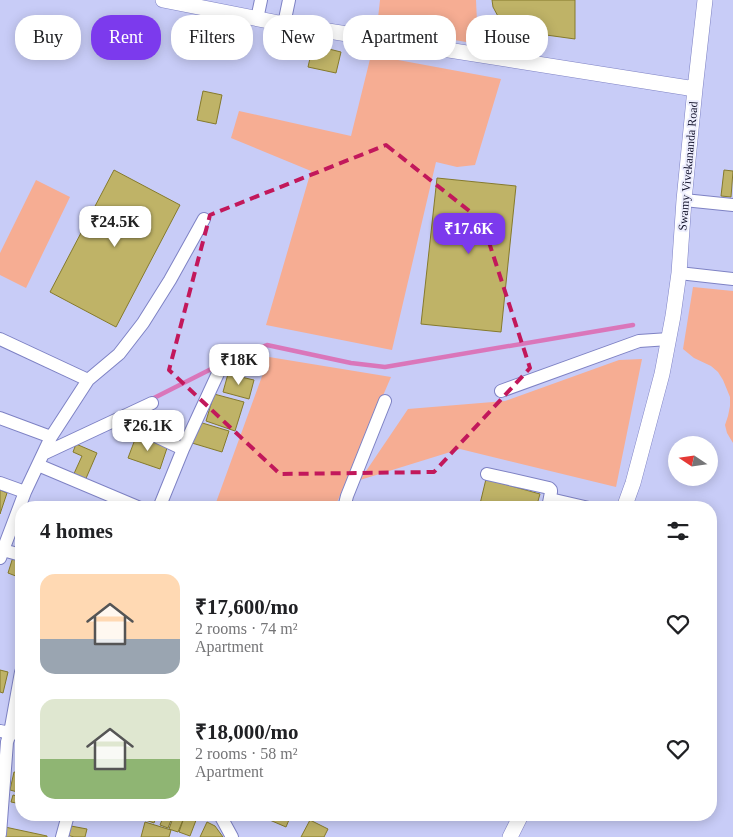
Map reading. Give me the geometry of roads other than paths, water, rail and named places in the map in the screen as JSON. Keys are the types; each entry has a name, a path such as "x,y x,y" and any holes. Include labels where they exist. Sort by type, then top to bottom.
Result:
{"street":[{"name":"Swamy Vivekananda Road","path":"163,0 188,3 263,20"},
{"path":"258,19 261,0"},
{"path":"286,15 289,0"},
{"path":"695,89 705,0"},
{"name":"Swamy Vivekananda Road","path":"333,32 695,89 679,273 673,316 662,374 636,474 626,501"},
{"path":"684,200 733,205"},
{"path":"22,501 51,438 88,380 119,354 143,323 170,280 204,219"},
{"path":"679,273 733,279"},
{"path":"0,339 88,380"},
{"path":"501,391 639,341 669,339"},
{"path":"162,501 183,449 220,369"},
{"path":"346,501 385,402"},
{"path":"41,460 152,403"},
{"path":"0,418 51,438"},
{"path":"126,422 183,449"},
{"path":"41,460 126,501"},
{"path":"487,474 549,488 551,490 549,501"},
{"path":"0,483 25,492"},
{"path":"15,519 2,554 15,555"},
{"path":"0,834 7,742 15,705"},
{"path":"62,837 66,821"},
{"path":"223,821 232,837"},
{"path":"510,837 518,821"}],"waterway":[{"path":"150,400 227,361 267,345 351,363 385,367 633,325"}]}
